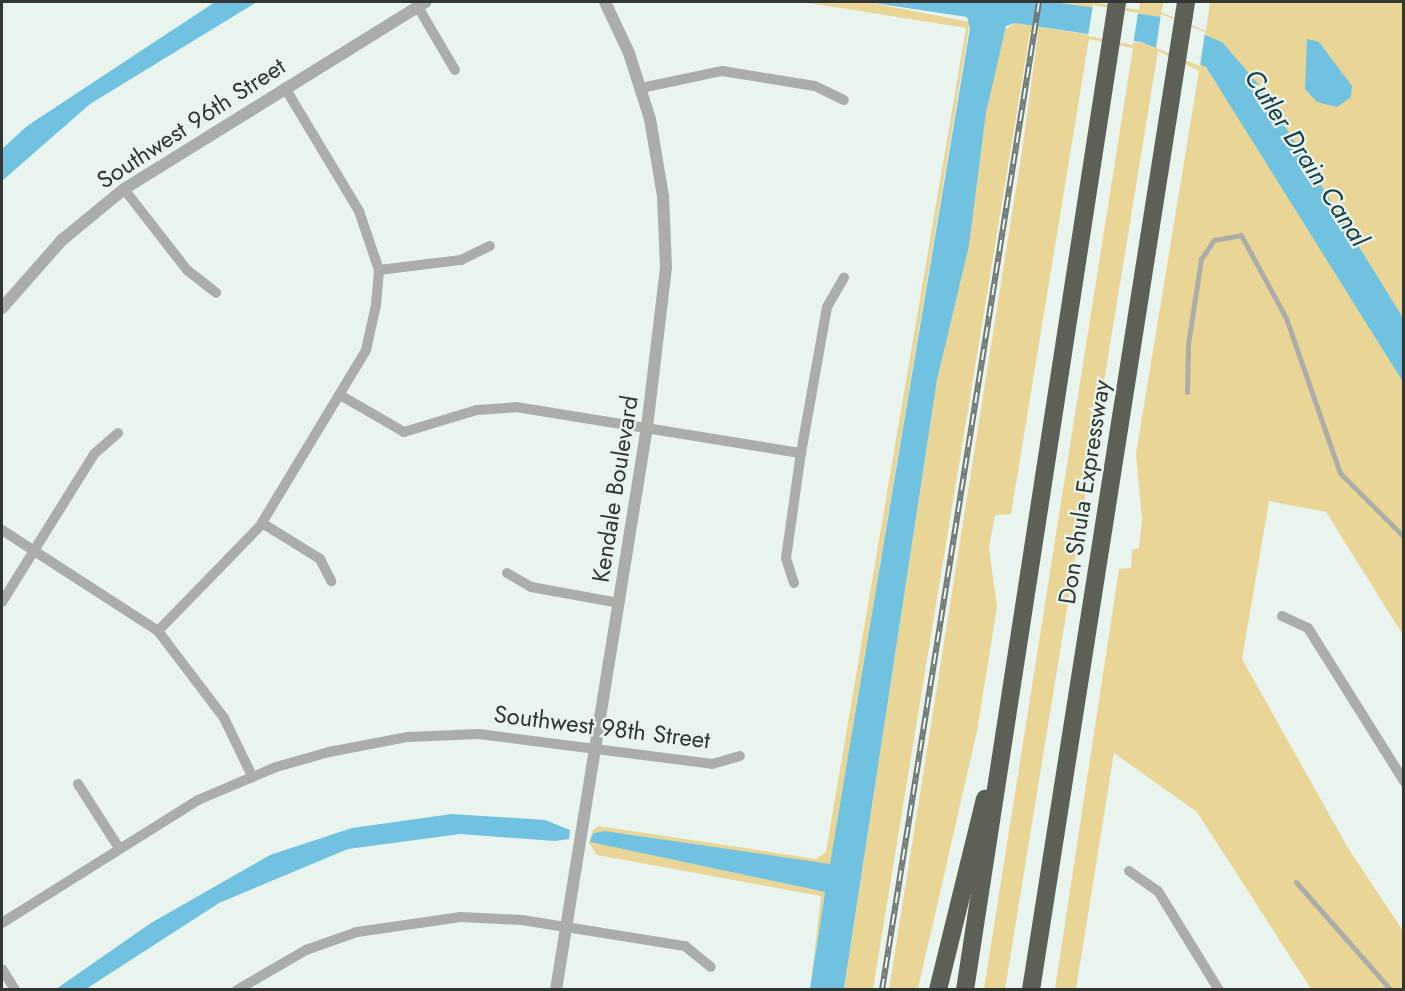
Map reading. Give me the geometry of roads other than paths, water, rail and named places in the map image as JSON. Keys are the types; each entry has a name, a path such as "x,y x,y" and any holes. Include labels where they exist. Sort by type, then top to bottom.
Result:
{"highway":[{"name":"Don Shula Expressway","path":"965,990 1116,4"},
{"name":"Don Shula Expressway","path":"1031,990 1185,11"},
{"path":"938,990 972,838 1001,752"}],"street":[{"name":"Kendale Boulevard","path":"556,990 647,427 666,249 658,156 641,88 605,2"},
{"path":"422,4 455,70"},
{"name":"Southwest 96th Street","path":"2,308 62,240 124,189 422,4"},
{"path":"641,88 722,71 815,86 844,100"},
{"path":"158,631 262,523 366,350 379,270 359,211 285,88"},
{"path":"124,189 188,270 216,292"},
{"path":"379,270 461,260 490,246"},
{"path":"794,583 786,558 801,453 826,307 844,278"},
{"path":"340,395 404,432 502,407 647,427 801,453"},
{"path":"2,602 94,454 118,433"},
{"path":"262,523 320,559 331,581"},
{"path":"2,530 158,631 224,718 252,776"},
{"path":"507,573 531,587 619,603"},
{"path":"1282,616 1308,628 1404,781"},
{"name":"Southwest 98th Street","path":"2,923 119,848 252,776 304,758 407,737 507,735 712,764 740,756"},
{"path":"78,784 119,848"},
{"path":"1129,871 1158,891 1219,990"},
{"path":"237,990 306,950 379,926 461,917 567,928 685,946 711,968"},
{"path":"2,969 15,990"}],"lane":[{"path":"1187,392 1200,259 1214,240 1241,235 1286,318 1340,473 1404,537"},
{"path":"1296,882 1391,990"}],"water":[{"path":"215,2 257,2 90,104 2,181 2,149 27,126"},
{"path":"867,2 1052,2 1162,17 1222,42 1260,86 1403,318 1403,382 1206,67 1141,42 1015,23 1006,26 986,113 969,246 937,380 844,989 810,989 825,892 590,842 593,833 605,831 830,864 970,28 967,17"},
{"path":"1307,39 1319,42 1352,86 1351,97 1337,107 1317,102 1305,89"},
{"path":"452,814 545,820 570,830 569,839 555,841 460,834 348,849 219,903 86,989 56,989 151,923 270,855 352,828"}],"railway":[{"path":"882,990 1039,2"}],"water label":[{"name":"Cutler Drain Canal","path":"1306,158"}]}
